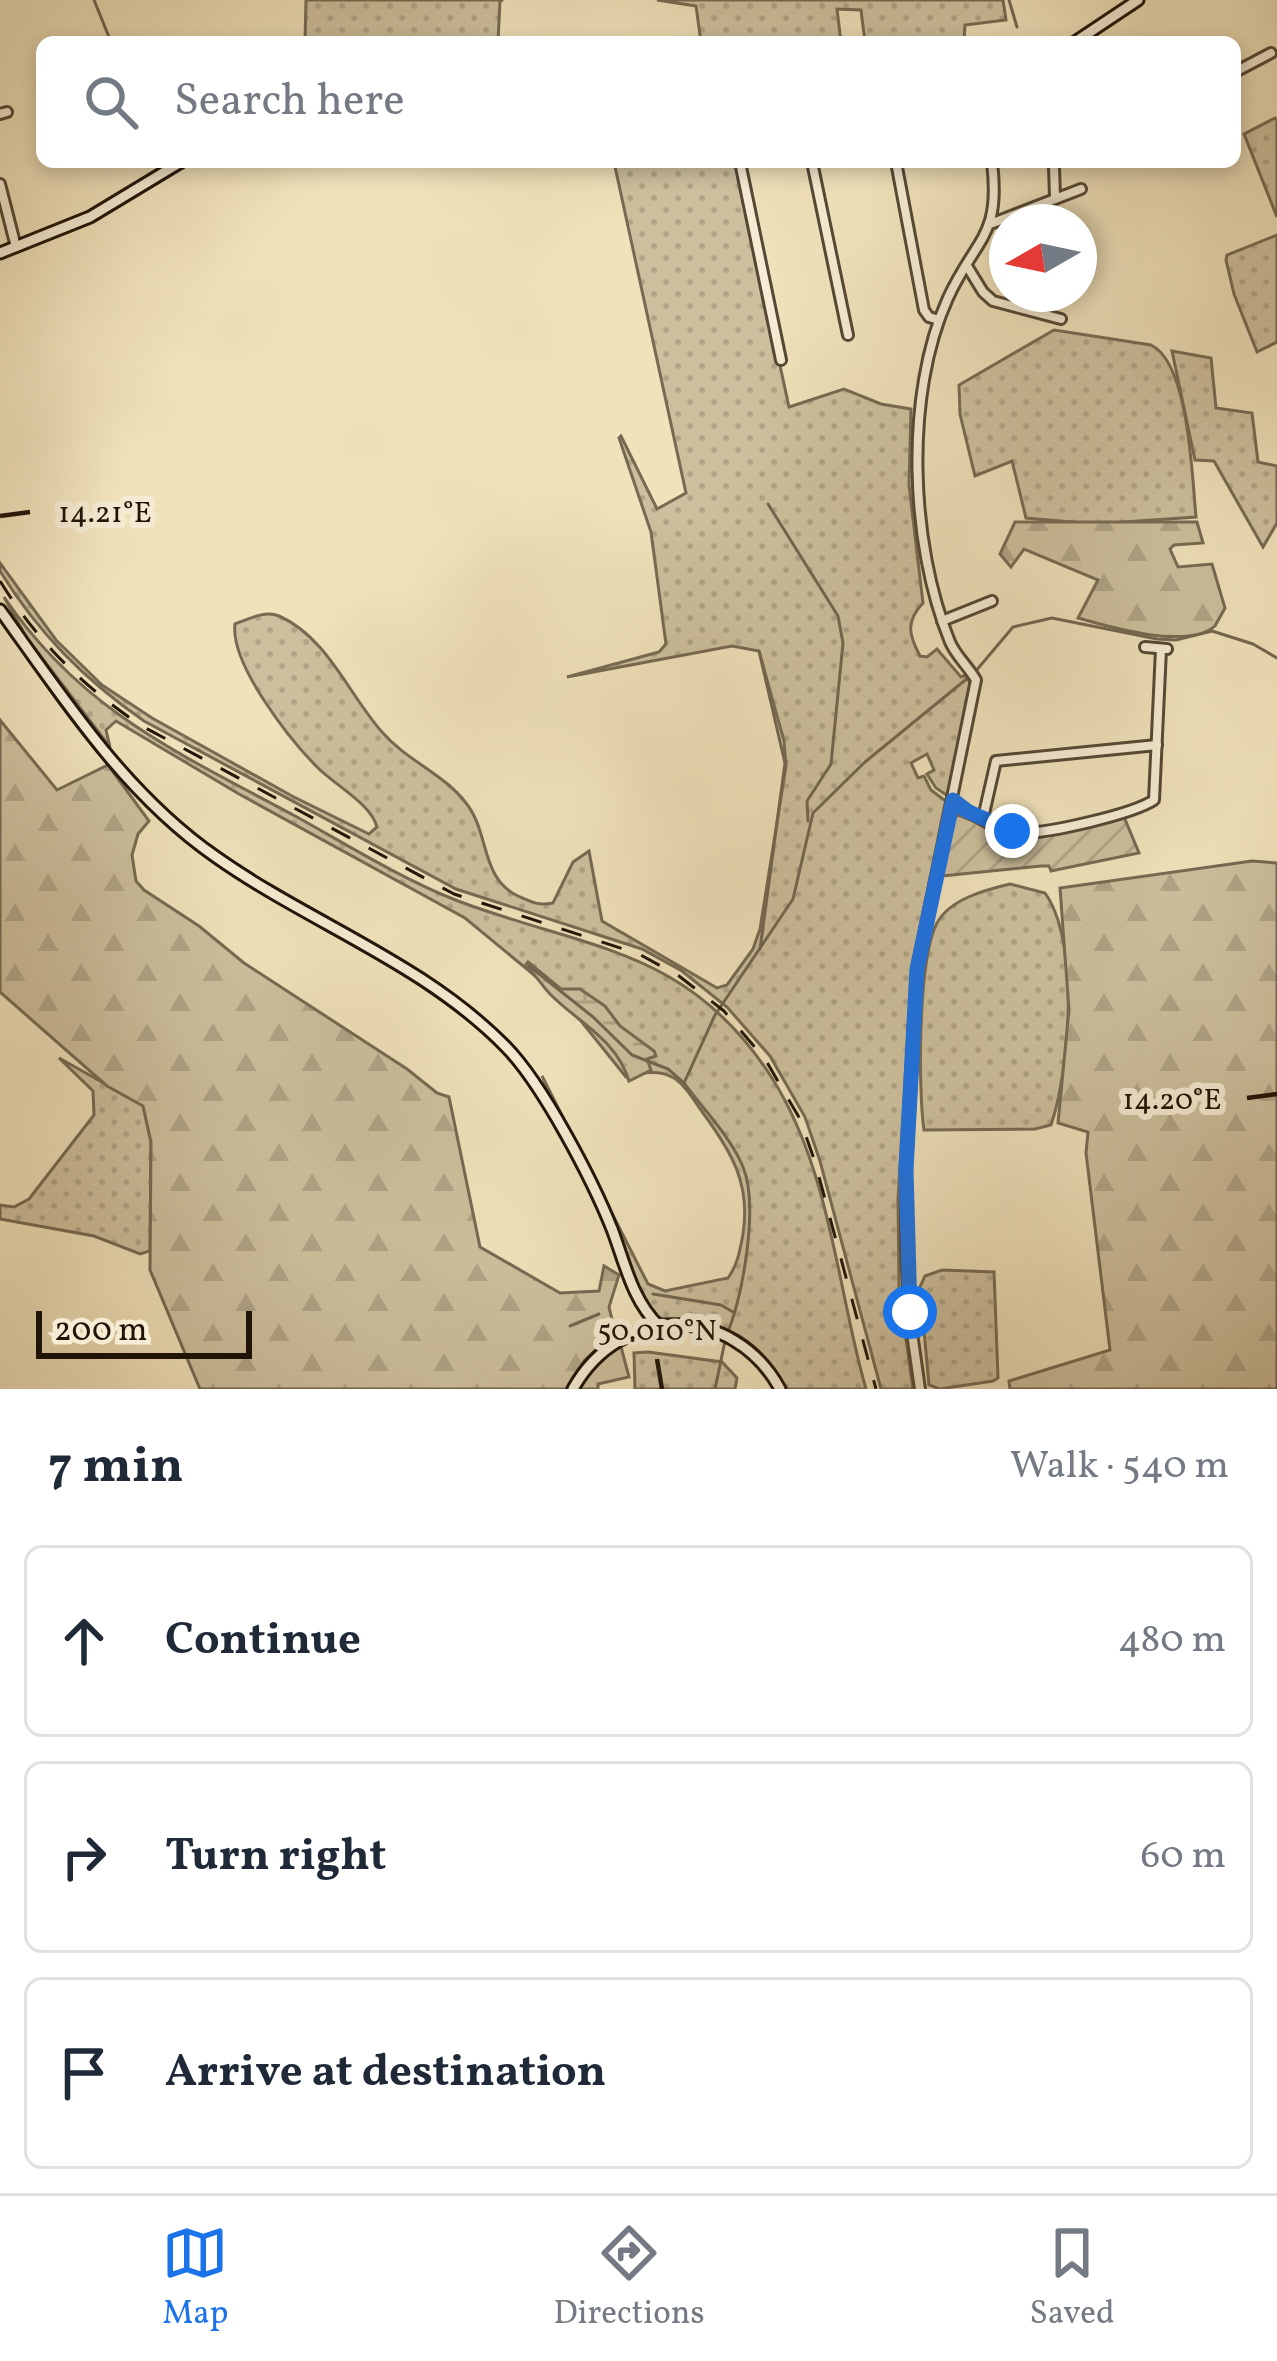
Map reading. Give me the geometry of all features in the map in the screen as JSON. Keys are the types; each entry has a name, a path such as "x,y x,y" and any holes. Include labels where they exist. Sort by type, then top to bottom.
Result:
{"street":[{"path":"1085,36 1135,1"},
{"path":"1095,30 1098,36"},
{"path":"1241,69 1271,53"},
{"path":"0,253 90,217 171,168"},
{"path":"741,168 781,360"},
{"path":"813,168 848,335"},
{"path":"897,168 924,310 939,320"},
{"path":"993,168 995,204"},
{"path":"1054,168 1055,197"},
{"path":"0,184 16,248"},
{"path":"1038,204 1081,188"},
{"path":"920,1389 907,1281 912,1050 922,938 976,680 952,649 942,621 920,506 916,448 921,393 939,320 989,228"},
{"path":"967,266 993,301 1061,319"},
{"path":"942,621 992,601"},
{"path":"0,610 113,762 184,834 250,880 442,991 510,1052 550,1110 610,1223 639,1304 658,1326"},
{"path":"953,800 983,819 1023,833 1146,806 1157,794 1164,649 1145,647"},
{"path":"983,819 996,761 1157,745"},
{"path":"632,1333 639,1304"},
{"path":"573,1389 593,1360 632,1333 658,1326 691,1326 733,1339 761,1362 780,1389"}],"green space":[{"path":"306,0 503,0 498,36 305,36"},
{"path":"657,0 1003,0 1006,20 965,25 964,36 864,36 861,10 837,9 840,36 700,36 696,6"},
{"path":"1277,120 1277,217 1244,134"},
{"path":"615,168 737,168 789,407 844,389 881,404 911,409 909,485 923,603 913,616 911,635 920,656 937,649 971,685 948,796 927,774 934,770 927,754 911,763 918,778 924,776 931,790 947,802 912,966 898,1199 899,1289 913,1389 881,1389 805,1117 770,1056 727,1007 682,971 642,949 456,889 144,721 64,654 0,571 0,563 56,640 102,685 152,718 369,834 377,827 368,810 318,768 293,739 242,659 235,624 268,614 296,625 324,652 382,732 466,803 491,867 506,888 531,902 553,903 573,862 589,851 602,921 717,988 727,985 753,949 760,929 786,766 784,741 759,651 732,646 567,677 659,652 666,644 651,532 619,438 657,509 686,493"},
{"path":"1277,235 1277,342 1257,352 1226,260 1227,255"},
{"path":"1054,330 1151,345 1164,356 1174,374 1186,422 1196,517 1095,524 1026,518 1012,461 975,476 960,414 959,385"},
{"path":"1172,351 1211,358 1216,408 1252,413 1258,462 1277,466 1277,523 1263,547 1214,461 1195,460"},
{"path":"1015,522 1197,522 1203,543 1170,549 1178,567 1212,564 1225,608 1215,626 1187,636 1148,634 1078,618 1098,580 1024,549 1011,567 1000,554"},
{"path":"4,597 66,671 173,750 417,883 632,959 706,1002 740,1035 772,1078 808,1152 866,1389 785,1389 761,1353 730,1331 693,1320 651,1318 542,1076 648,1284 665,1291 728,1278 738,1257 745,1216 741,1184 730,1155 681,1084 661,1073 626,1077 545,984 465,918 116,721 106,730 110,747 26,637"},
{"path":"0,720 57,790 108,765 149,821 138,834 132,855 136,881 144,890 244,963 449,1097 480,1247 560,1293 599,1291 604,1266 619,1275 609,1307 615,1332 584,1361 570,1389 200,1389 150,1270 151,1142 143,1106 107,1086 0,992"},
{"path":"958,815 1018,839 1124,817 1139,853 1051,871 1041,866 942,876"},
{"path":"1252,861 1277,863 1277,1389 1010,1389 1009,1381 1110,1350 1086,1153 1088,1132 1058,1123 1069,1010 1060,888"},
{"path":"1010,884 1045,893 1063,942 1067,1040 1051,1125 924,1130 921,1024 931,940 950,908"},
{"path":"528,962 561,989 580,989 605,1006 620,1026 654,1051 656,1056 647,1059 651,1070 629,1081 616,1054 551,995 525,966"},
{"path":"59,1058 143,1105 151,1142 150,1251 140,1254 94,1236 0,1219 0,1205 14,1207 29,1199 94,1115 93,1091"},
{"path":"942,1270 994,1272 998,1378 993,1381 940,1389 929,1385 920,1287 925,1276"},
{"path":"620,1343 629,1377 598,1384 598,1389 579,1389 599,1357"},
{"path":"634,1353 722,1362 737,1378 735,1389 635,1389"}],"waterway":[{"path":"94,0 109,36"},
{"path":"1009,0 1017,27"},
{"path":"768,504 838,616 843,643 831,764 807,801 808,821"},
{"path":"975,672 1013,627 1052,618 1157,639 1176,640 1212,631 1253,644 1277,658"},
{"path":"759,651 785,763 760,949"},
{"path":"728,1332 747,1250 748,1184 731,1145 684,1083 715,1015 793,899 813,813 865,762 969,677"},
{"path":"529,966 632,1055 668,1069 684,1083"},
{"path":"653,1294 721,1305 733,1312"},
{"path":"570,1326 599,1314"},
{"path":"715,1389 725,1341"}],"railway":[{"path":"0,581 63,661 142,726 454,894 639,954 679,976 724,1011 765,1059 800,1119 876,1389"}],"route":[{"path":"910,1312 906,1169 917,969 953,800 1012,831"}]}
